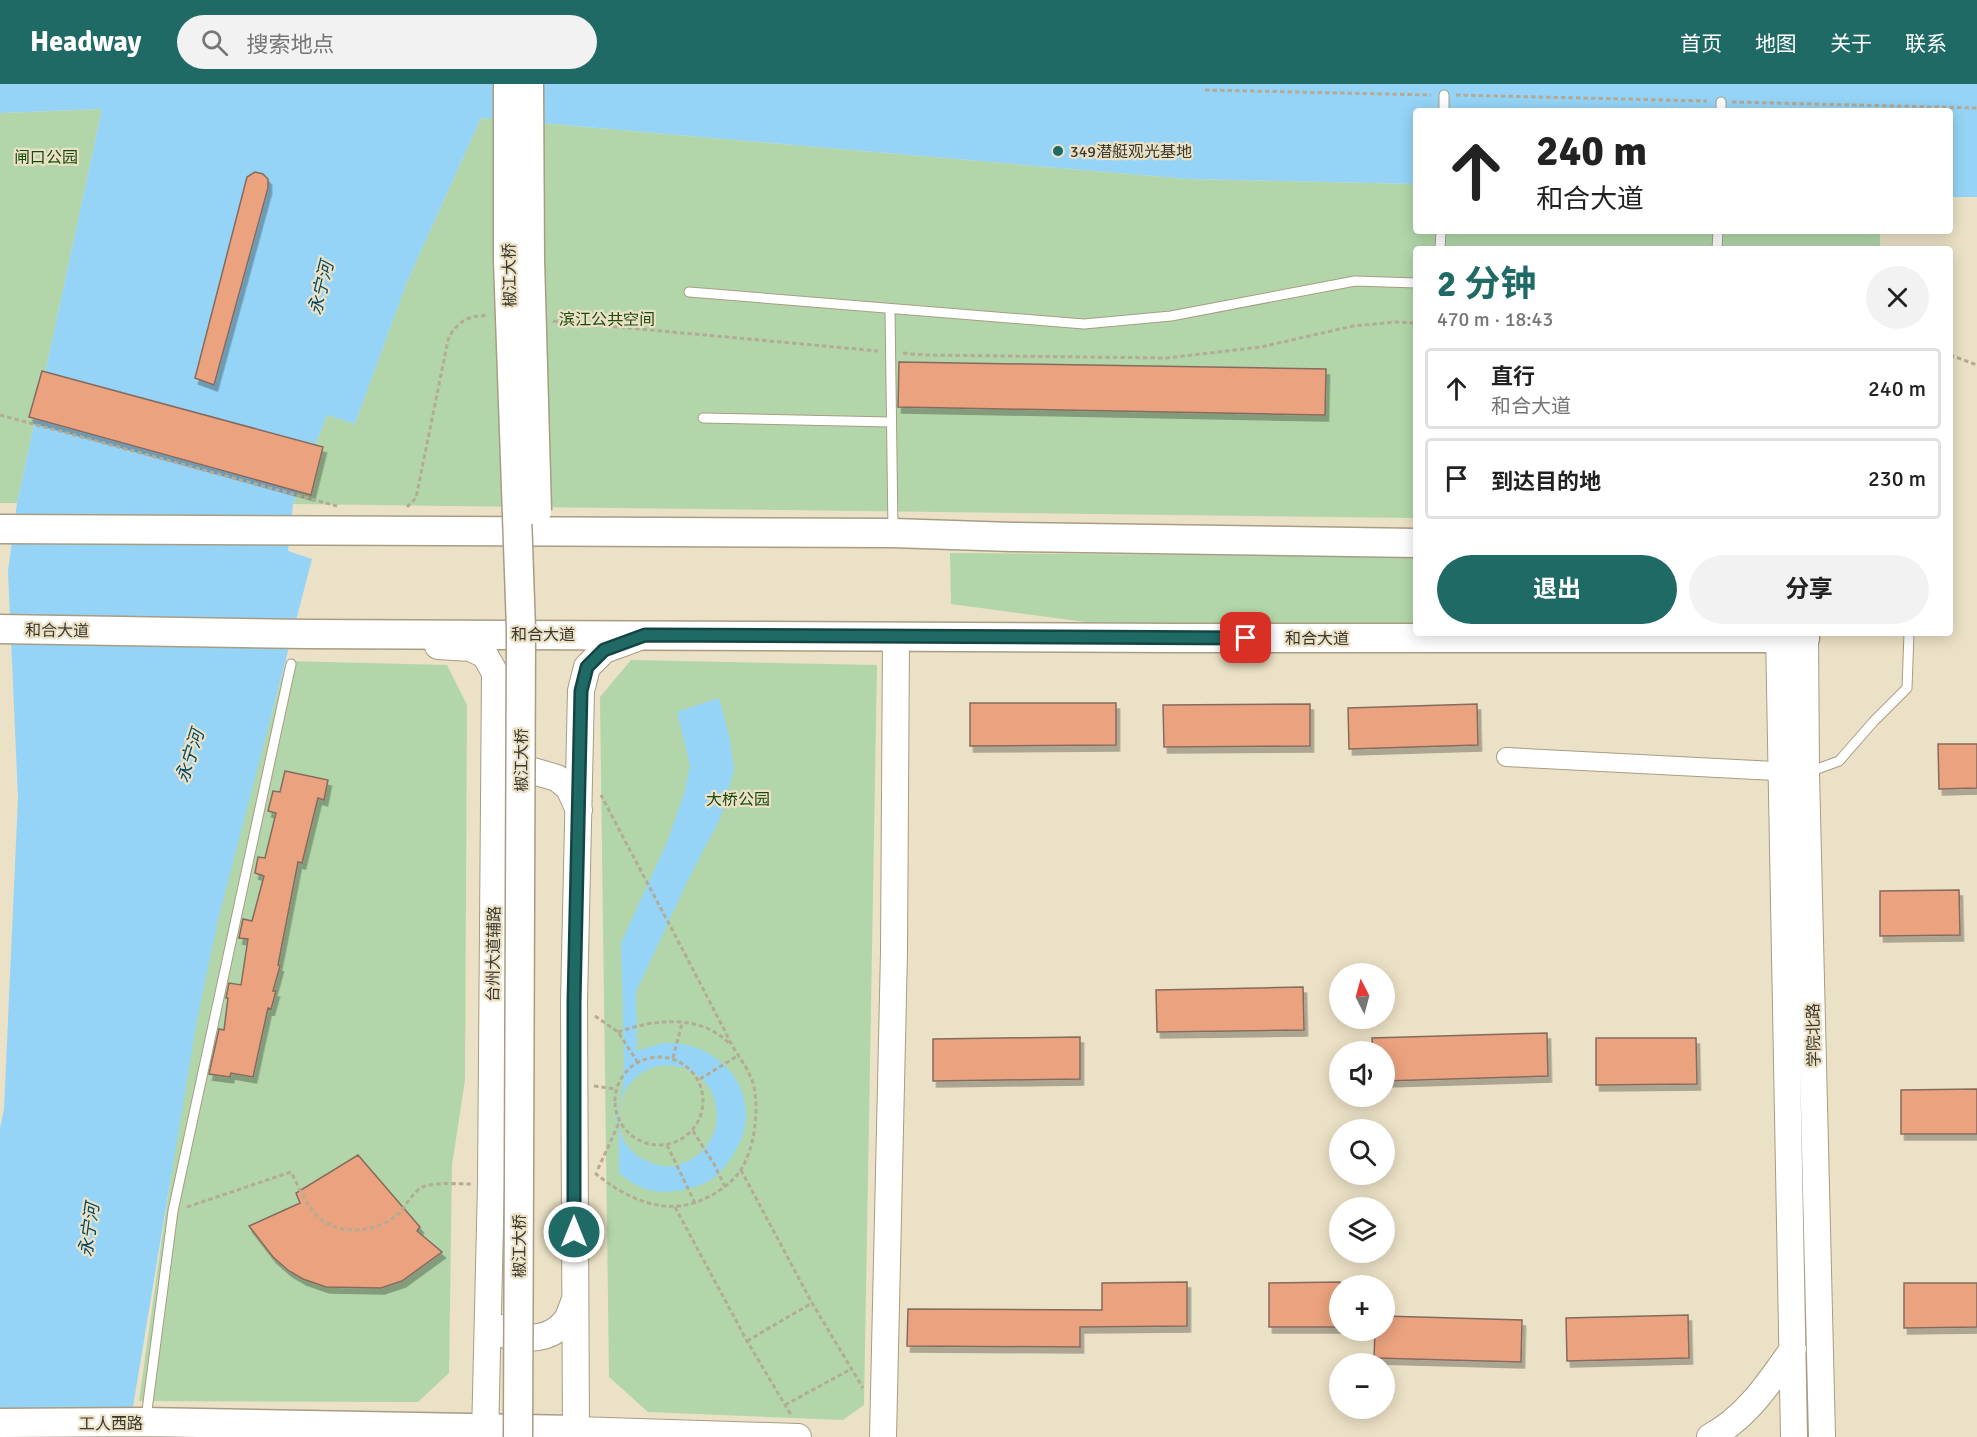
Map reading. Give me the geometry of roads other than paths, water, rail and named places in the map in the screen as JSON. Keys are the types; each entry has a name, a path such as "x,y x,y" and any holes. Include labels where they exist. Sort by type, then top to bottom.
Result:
{"main road":[{"name":"椒江大桥","path":"508,84 508,261 522,629 518,1437"},
{"name":"椒江大桥","path":"530,84 530,259 540,629 537,1437"},
{"path":"0,529 335,519 1012,537 1413,543"},
{"name":"和合大道","path":"0,629 319,634 896,637 1413,636"},
{"name":"台州大道辅路","path":"319,634 385,646 471,648 485,655 495,673 491,1184 485,1433"},
{"path":"576,1434 574,1002 581,691 587,667 604,650 645,635"},
{"name":"学院北路","path":"1792,636 1794,1437"},
{"path":"883,1430 894,952 896,637"},
{"path":"494,805 503,782 514,774 533,771 557,778 569,788 579,810"},
{"name":"学院北路","path":"1794,772 1822,1437"},
{"path":"487,1302 508,1336 530,1340 551,1333 564,1323 574,1302"},
{"path":"1710,1437 1728,1427 1760,1396 1793,1349"},
{"name":"工人西路","path":"0,1423 145,1422 368,1431 706,1436 796,1429"}],"street":[{"path":"1506,757 1794,772"}],"lane":[{"path":"1444,95 1444,108"},
{"path":"689,292 1084,324 1171,316 1355,281 1413,283"},
{"path":"890,310 893,533"},
{"path":"703,418 891,422"},
{"path":"1794,772 1839,761 1907,688 1909,636"},
{"path":"145,1422 173,1211 291,663"}],"water":[{"name":"永宁河","path":"0,84 1977,84 1977,197 1953,197 1953,108 1413,108 1413,184 1188,179 481,118 407,282 355,424 327,415 293,504 288,551 312,559 218,920 197,1020 128,1437 0,1437 0,1128 4,1109 18,798 8,571 17,503 102,109 0,113"},
{"path":"719,698 730,739 734,770 720,819 688,880 636,992 637,1051 668,1043 684,1044 700,1049 726,1067 736,1079 743,1093 746,1109 740,1141 733,1155 718,1174 699,1186 664,1192 648,1190 634,1184 619,1173 619,1132 616,1118 623,1085 624,1061 621,943 667,842 684,794 690,765 677,712","holes":["658,1066 676,1066 694,1073 707,1085 715,1100 717,1117 714,1133 705,1148 691,1160 672,1166 654,1164 634,1153 624,1141 619,1126 618,1111 622,1097 630,1083 642,1073"]}],"place":[{"name":"349潜艇观光基地","path":"1058,151"}],"park label":[{"name":"闸口公园","path":"46,157"},
{"name":"滨江公共空间","path":"607,319"},
{"name":"大桥公园","path":"738,799"}]}
